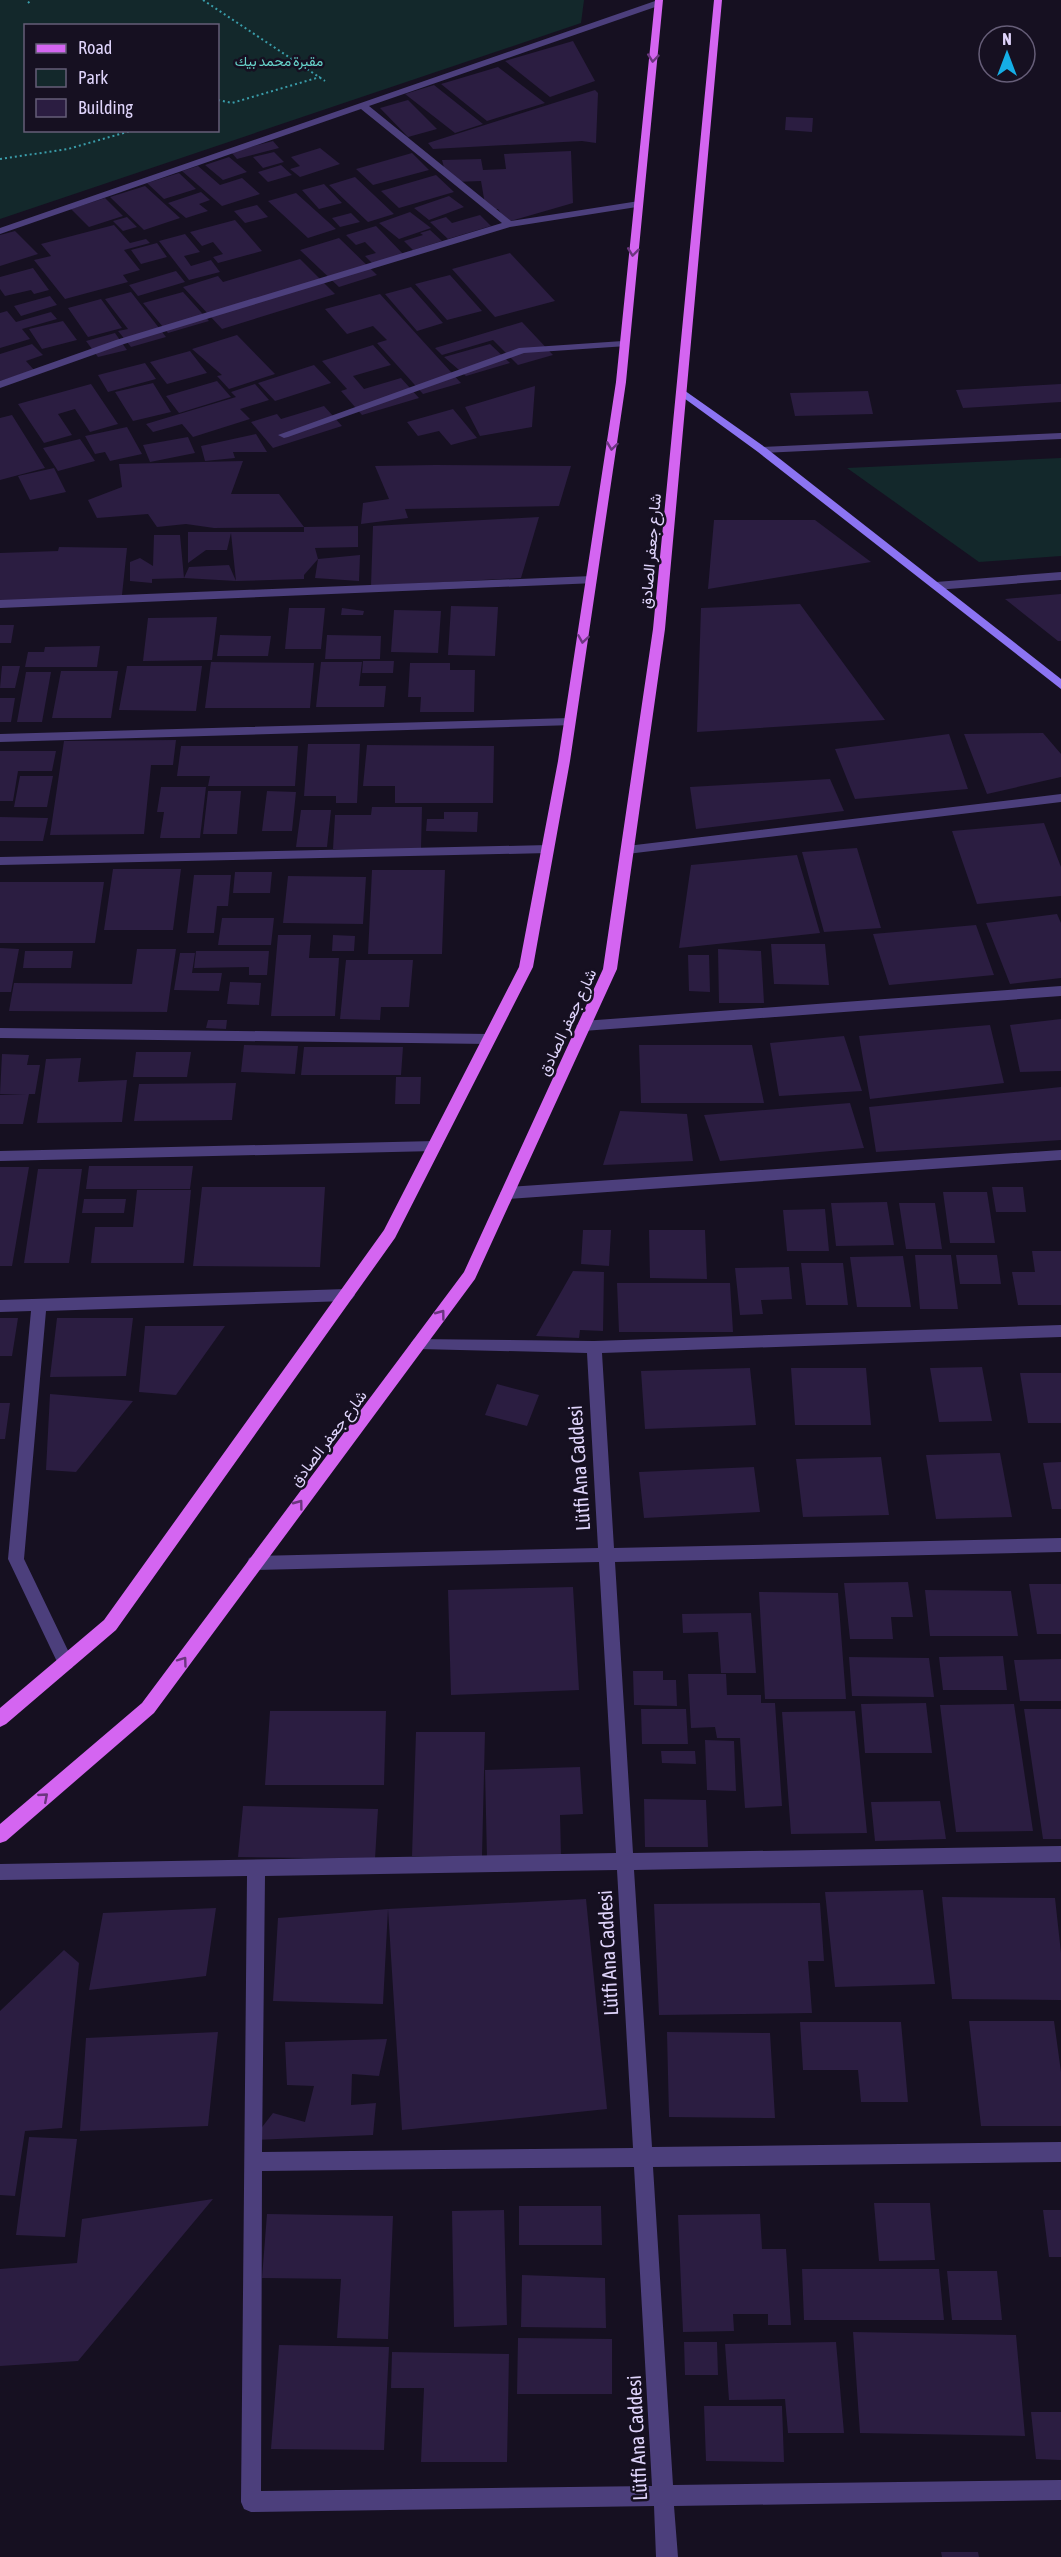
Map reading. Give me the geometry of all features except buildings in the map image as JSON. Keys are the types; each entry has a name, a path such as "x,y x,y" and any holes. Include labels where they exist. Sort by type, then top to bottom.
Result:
{"main road":[{"name":"شارع جعفر الصادق","path":"0,1835 148,1708 470,1275 610,969 659,629 718,0"},
{"path":"0,1719 110,1625 348,1295 390,1234 526,967 570,722 621,382 658,2"}],"street":[{"path":"0,231 658,2"},
{"path":"363,105 508,224"},
{"path":"0,385 120,342 508,224 639,204"},
{"path":"284,435 523,350 623,345"},
{"path":"681,391 762,450 1061,685"},
{"path":"762,450 1061,436"},
{"path":"936,586 1061,576"},
{"path":"0,604 592,580"},
{"path":"0,738 570,722"},
{"path":"627,850 1061,798"},
{"path":"0,861 548,849"},
{"path":"583,1026 1061,991"},
{"path":"0,1033 489,1039"},
{"path":"0,1156 435,1146"},
{"path":"507,1193 1061,1155"},
{"path":"0,1306 348,1295"},
{"path":"39,1304 16,1559 66,1663"},
{"path":"419,1343 594,1347 1061,1331"},
{"name":"Lütfi Ana Caddesi","path":"594,1347 666,2557"},
{"path":"255,1563 1061,1545"},
{"path":"0,1872 1061,1854"},
{"path":"256,1867 251,2502 1061,2490"},
{"path":"252,2162 1061,2152"}],"path":[{"path":"28,3 31,0"},
{"path":"203,0 363,105"},
{"path":"209,4 217,0"},
{"path":"219,100 232,103 320,77"},
{"path":"0,159 66,152 92,146 129,132"}],"green space":[{"name":"مقبرة محمد بيك","path":"0,0 584,0 581,23 0,219"},
{"path":"1061,458 1061,556 979,562 847,468"}]}
